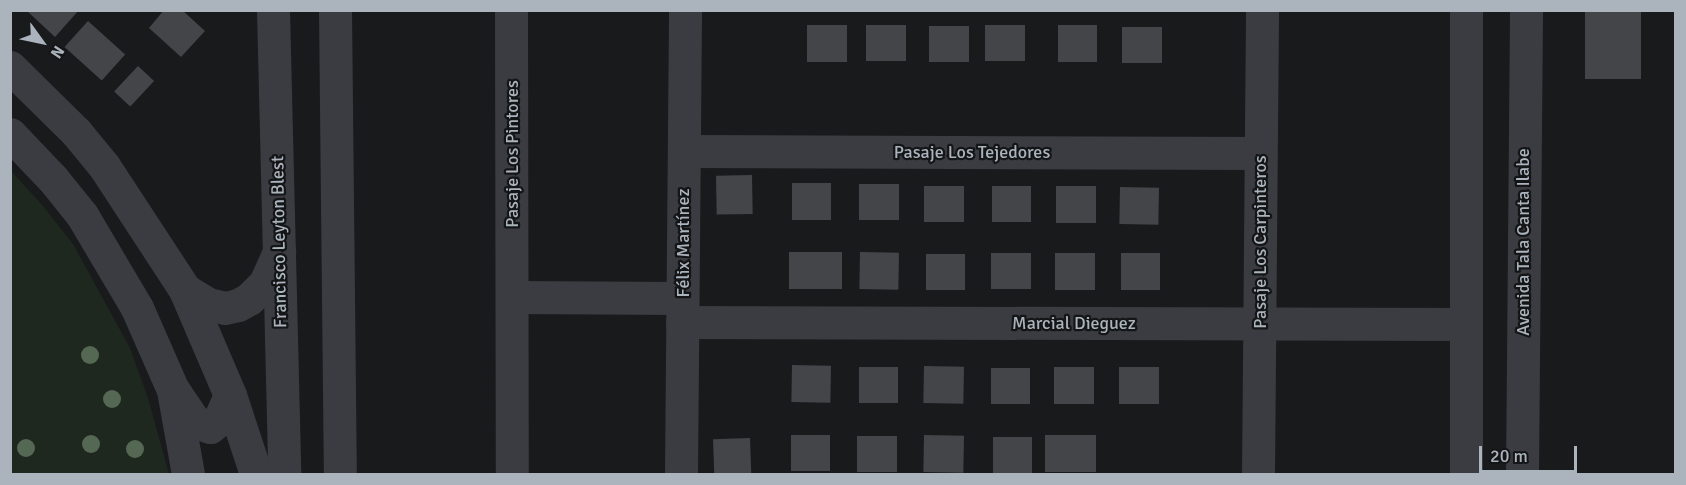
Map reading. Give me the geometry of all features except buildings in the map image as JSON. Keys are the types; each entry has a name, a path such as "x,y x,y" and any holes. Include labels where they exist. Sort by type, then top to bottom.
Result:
{"street":[{"name":"Francisco Leyton Blest","path":"273,10 284,474"},
{"path":"335,10 340,474"},
{"name":"Pasaje Los Pintores","path":"511,10 512,474"},
{"name":"Félix Martínez","path":"681,474 685,10"},
{"name":"Pasaje Los Carpinteros","path":"1258,474 1262,10"},
{"path":"1466,10 1466,474"},
{"name":"Avenida Tala Canta Ilabe","path":"1522,474 1526,10"},
{"path":"10,67 76,132 104,166 185,290 230,395 256,474"},
{"path":"10,134 53,179 82,215 137,308 173,390 195,422 205,426 214,425 219,420 230,395"},
{"name":"Pasaje Los Tejedores","path":"684,151 1260,153"},
{"path":"185,290 208,304 225,308 238,305 265,282 280,249"},
{"path":"512,297 682,310"},
{"name":"Marcial Dieguez","path":"682,310 1260,324 1466,324"},
{"path":"173,390 188,474"}],"shaded area":[{"path":"11,171 73,244 130,348 148,398 169,474 11,474"}]}
